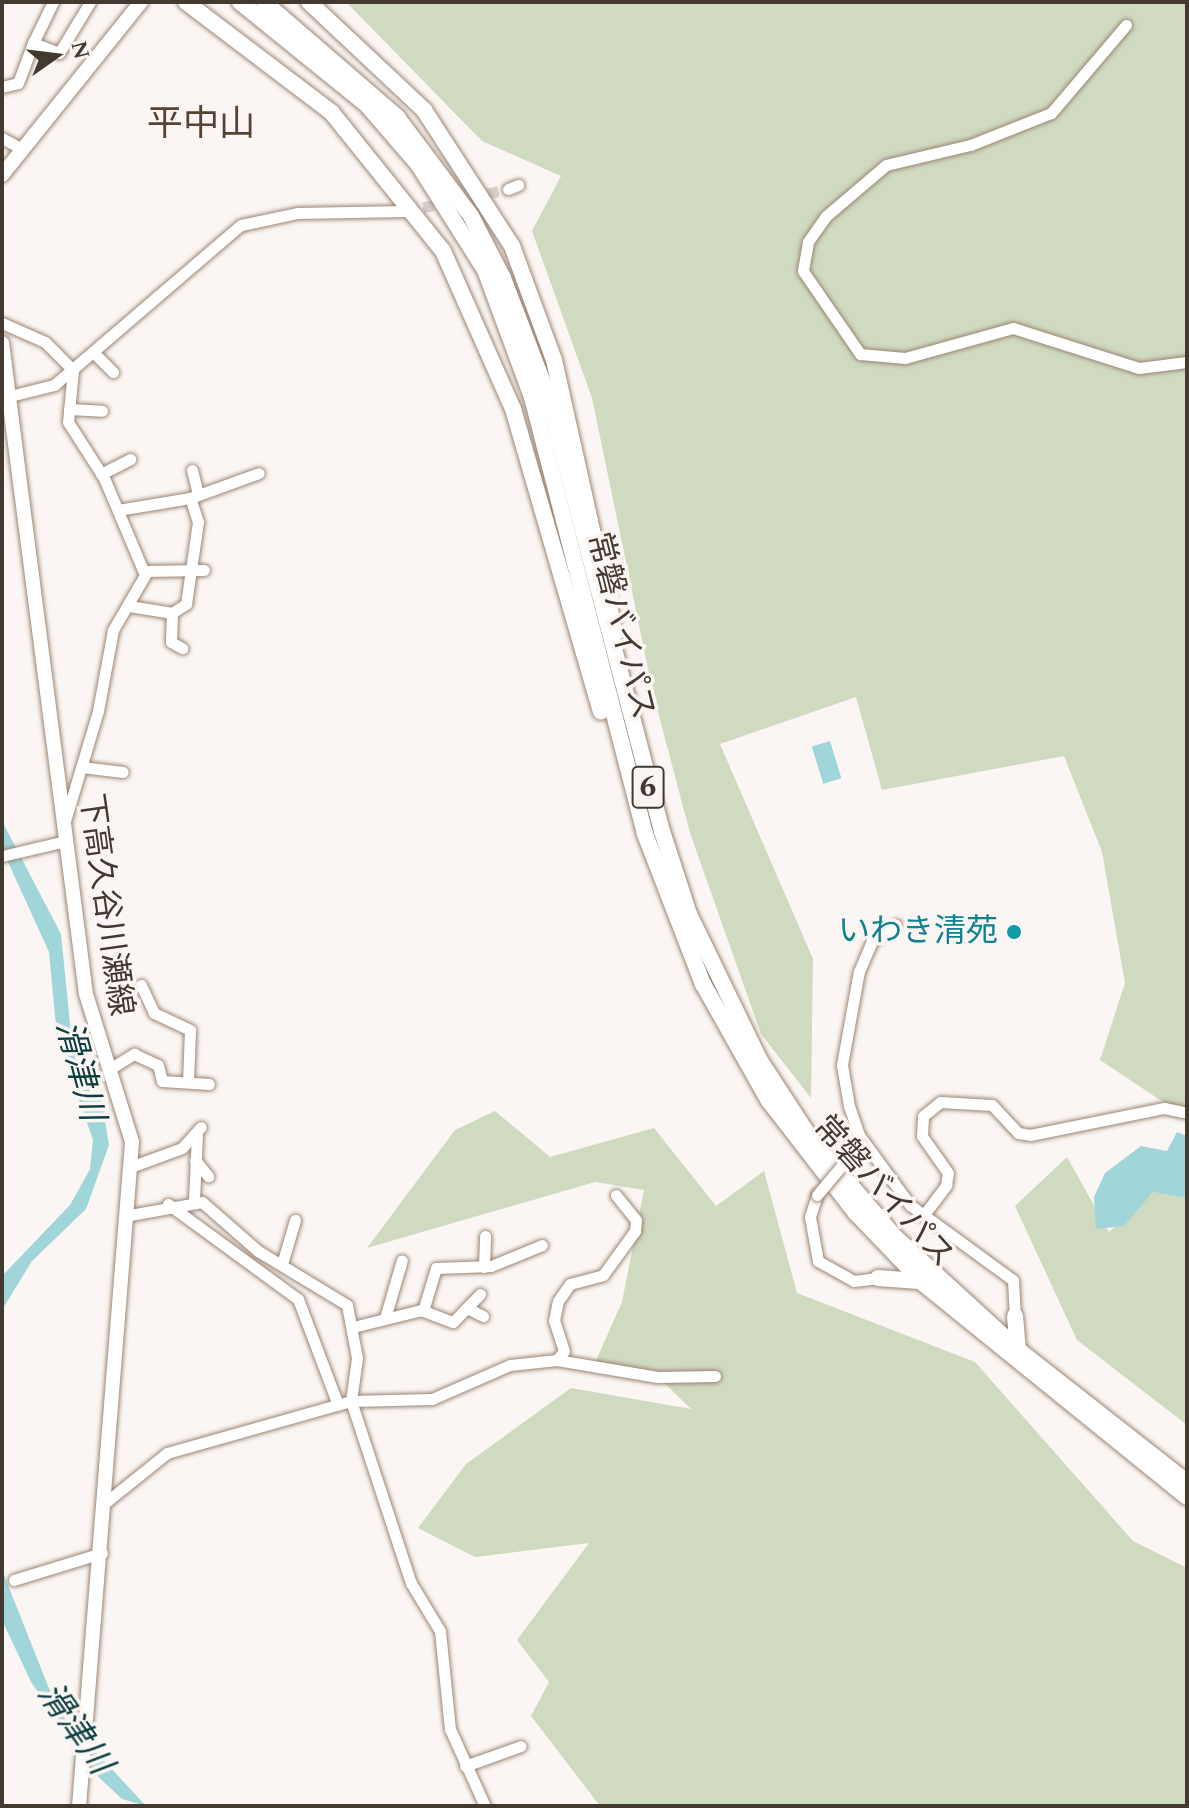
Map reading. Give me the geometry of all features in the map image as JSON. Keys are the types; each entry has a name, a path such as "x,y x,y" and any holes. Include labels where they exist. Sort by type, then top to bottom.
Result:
{"highway":[{"path":"186,2 332,113 443,251 513,409 582,651 634,798"},
{"name":"常磐バイパス","path":"240,2 367,105 418,164 485,270 532,397 634,798 673,917 733,1040 797,1141 887,1247 924,1284 1187,1497"},
{"name":"常磐バイパス","path":"264,2 397,117 471,216 503,278 547,393 625,708 689,914 759,1059 830,1161 895,1237 1021,1352 1187,1482"},
{"path":"309,2 424,110 512,246 570,425 611,599 625,708"},
{"path":"887,1247 878,1278 924,1284"},
{"path":"980,1316 1007,1322 1015,1316"},
{"path":"1015,1316 1011,1333 1021,1352"}],"main road":[{"path":"2,175 20,148 141,2"},
{"name":"下高久谷川瀬線","path":"2,343 6,398 86,994 108,1070 129,1126 133,1166 79,1806"}],"street":[{"path":"2,87 18,83 53,2"},
{"path":"33,43 59,53 90,2"},
{"path":"1126,25 1051,113 877,172 826,216 808,242 803,271 860,354 905,358 1013,328 1139,368 1187,362"},
{"path":"2,138 20,148"},
{"path":"6,398 54,385 241,225 297,213 406,211"},
{"path":"2,323 45,342 73,370"},
{"path":"94,353 113,372"},
{"path":"64,825 82,767 110,639 144,571 101,474 76,442 69,409 73,370"},
{"path":"69,409 102,411"},
{"path":"101,474 130,459"},
{"path":"129,606 172,613 191,603 198,570 198,511 192,470"},
{"path":"118,510 194,496 259,473"},
{"path":"144,571 198,570"},
{"path":"172,613 171,642 182,648"},
{"path":"82,767 123,772"},
{"path":"2,856 66,841"},
{"path":"896,925 872,941 847,1026 842,1065 859,1140 923,1216 1006,1272 1018,1292 1015,1316"},
{"path":"141,985 154,1013 190,1030 198,1083 197,1099"},
{"path":"108,1070 134,1054 158,1065 162,1081 198,1083"},
{"path":"923,1216 946,1185 948,1173 922,1136 923,1116 940,1102 992,1105 1018,1133 1030,1135 1164,1108 1187,1113"},
{"path":"133,1166 182,1148 199,1130 194,1200"},
{"path":"859,1140 817,1195 810,1217 818,1261 854,1281 878,1278"},
{"path":"195,1160 208,1176"},
{"path":"557,1360 564,1351 554,1321 558,1301 570,1284 603,1275 635,1231 636,1220 616,1195"},
{"path":"130,1215 194,1200 282,1264 339,1295 353,1327 345,1403"},
{"path":"168,1204 298,1299 345,1403 411,1583 440,1631 446,1711 465,1766 485,1806"},
{"path":"282,1264 295,1220"},
{"path":"484,1267 485,1236"},
{"path":"423,1311 436,1268 484,1267 542,1245"},
{"path":"385,1318 402,1260"},
{"path":"397,1281 410,1284"},
{"path":"353,1327 423,1311 453,1322 480,1294"},
{"path":"467,1308 483,1316"},
{"path":"106,1502 167,1453 345,1403 432,1399 510,1365 557,1360 658,1377 715,1376"},
{"path":"14,1580 102,1553"},
{"path":"465,1766 521,1746"}],"green space":[{"path":"346,2 1187,2 1187,1118 1100,1060 1125,983 1102,852 1064,756 882,790 856,697 720,744 813,959 811,1098 761,1034 690,833 653,693 592,398 532,231 561,176 482,141"},
{"path":"495,1111 550,1157 654,1128 716,1206 764,1171 797,1293 975,1362 1133,1541 1187,1568 1187,1806 600,1806 531,1716 549,1682 517,1640 589,1543 475,1557 418,1528 466,1464 571,1388 691,1409 658,1377 594,1365 622,1302 644,1190 595,1182 367,1248 455,1130"},
{"path":"1067,1157 1109,1232 1153,1192 1187,1196 1187,1425 1077,1340 1015,1206"}],"water":[{"path":"830,741 841,778 823,784 812,747"},
{"name":"滑津川","path":"2,821 61,934 73,1053 101,1097 109,1145 86,1209 32,1261 2,1310 2,1276 70,1205 90,1169 93,1140 57,1037 49,952 2,849"},
{"path":"1177,1132 1187,1136 1187,1198 1153,1192 1124,1226 1096,1229 1094,1197 1105,1173 1141,1146 1167,1151"},
{"name":"滑津川","path":"2,1570 58,1711 146,1806 122,1799 91,1770 31,1682 2,1620"}],"tunnel":[{"path":"407,211 508,189"}],"place":[{"name":"いわき清苑","path":"1014,932"}],"district":[{"name":"平中山","path":"201,125"}]}
